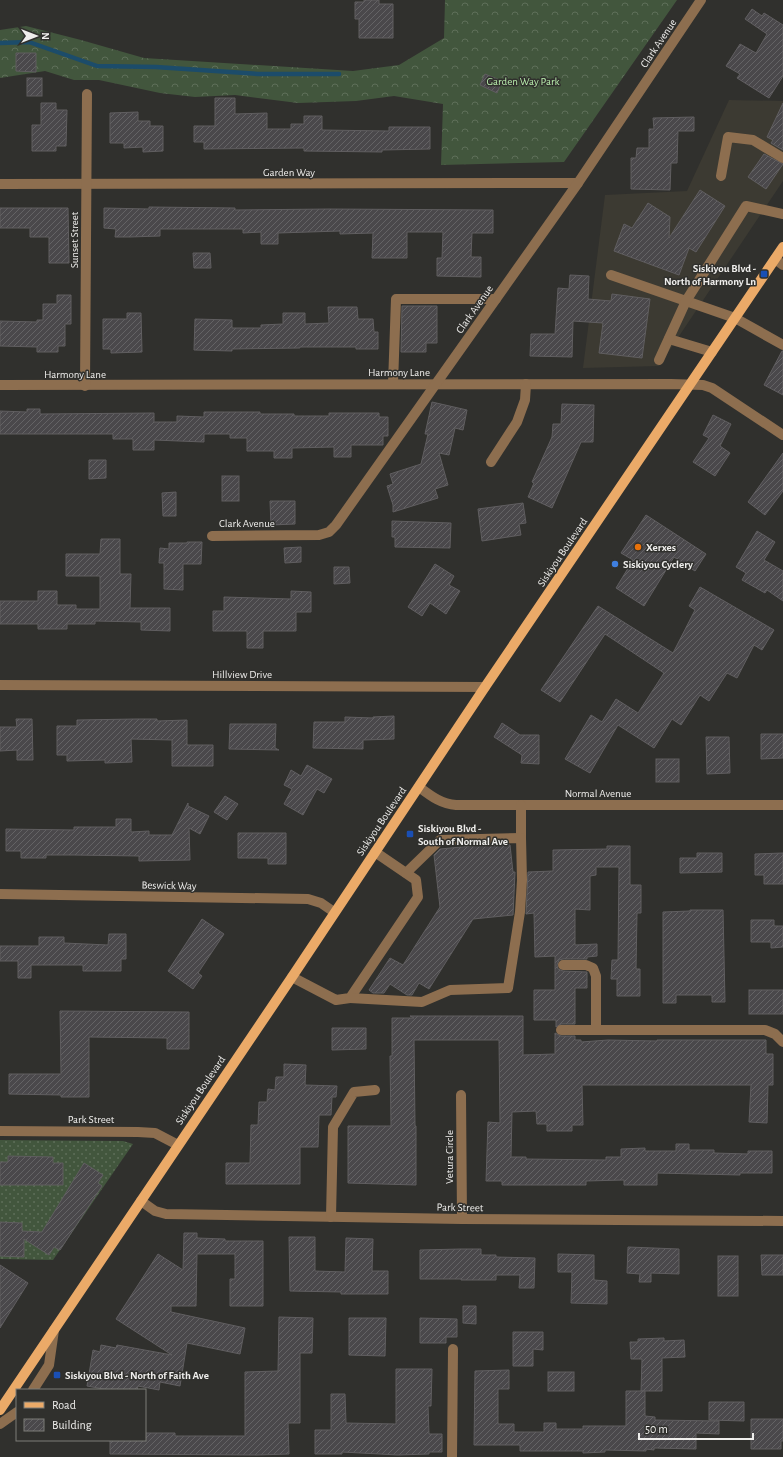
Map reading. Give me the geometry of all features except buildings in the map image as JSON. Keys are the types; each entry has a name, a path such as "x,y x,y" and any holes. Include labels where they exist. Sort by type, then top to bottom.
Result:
{"main road":[{"name":"Siskiyou Boulevard","path":"0,1410 292,977 485,687 735,318 779,262 783,247"}],"street":[{"name":"Clark Avenue","path":"212,536 319,535 329,532 336,525 578,183 701,0"},
{"name":"Sunset Street","path":"85,386 87,94"},
{"path":"721,176 728,137 753,140 783,158"},
{"name":"Garden Way","path":"0,184 578,183"},
{"path":"659,360 686,301 746,206 783,214"},
{"path":"611,275 735,318 783,345"},
{"path":"393,384 396,299 496,299"},
{"path":"669,339 712,352"},
{"path":"491,462 517,422 525,400 526,384"},
{"name":"Harmony Lane","path":"0,385 703,385 712,388 783,435"},
{"name":"Hillview Drive","path":"0,685 485,687"},
{"name":"Normal Avenue","path":"419,787 437,800 448,804 783,805"},
{"path":"292,977 336,1000 350,998 422,1002 450,990 508,988 520,912 522,880 521,805"},
{"path":"406,873 440,840 521,838"},
{"path":"350,998 418,897 416,880 375,852"},
{"name":"Beswick Way","path":"0,894 308,899 321,902 334,912"},
{"path":"563,965 586,965 593,968 596,976 596,1030"},
{"path":"561,1030 765,1030 774,1034 783,1042"},
{"path":"331,1217 333,1127 354,1092 376,1090"},
{"name":"Vetura Circle","path":"461,1095 462,1219"},
{"name":"Park Street","path":"0,1131 155,1133 178,1145"},
{"name":"Park Street","path":"141,1201 155,1211 166,1214 462,1219 783,1220"},
{"path":"34,1389 49,1365 54,1330"},
{"path":"452,1457 453,1349"},
{"path":"0,1424 16,1413"}],"shaded area":[{"path":"729,100 783,101 783,181 659,366 583,368 605,195 687,191"}],"green space":[{"name":"Garden Way Park","path":"445,0 677,0 564,162 441,165 443,104 394,96 356,101 298,103 235,95 195,97 160,93 99,80 74,80 45,71 0,78 0,30 26,26 144,58 353,71 399,65 444,38"},
{"path":"0,1140 123,1141 133,1144 53,1260 0,1259"}],"waterway":[{"path":"0,43 29,42 97,66 156,67 258,74 339,74"}],"place":[{"name":"Siskiyou Blvd - North of Harmony Ln","path":"764,274"},
{"name":"Xerxes","path":"638,547"},
{"name":"Siskiyou Cyclery","path":"615,564"},
{"name":"Siskiyou Blvd - South of Normal Ave","path":"410,834"},
{"name":"Siskiyou Blvd - North of Faith Ave","path":"57,1375"}]}
